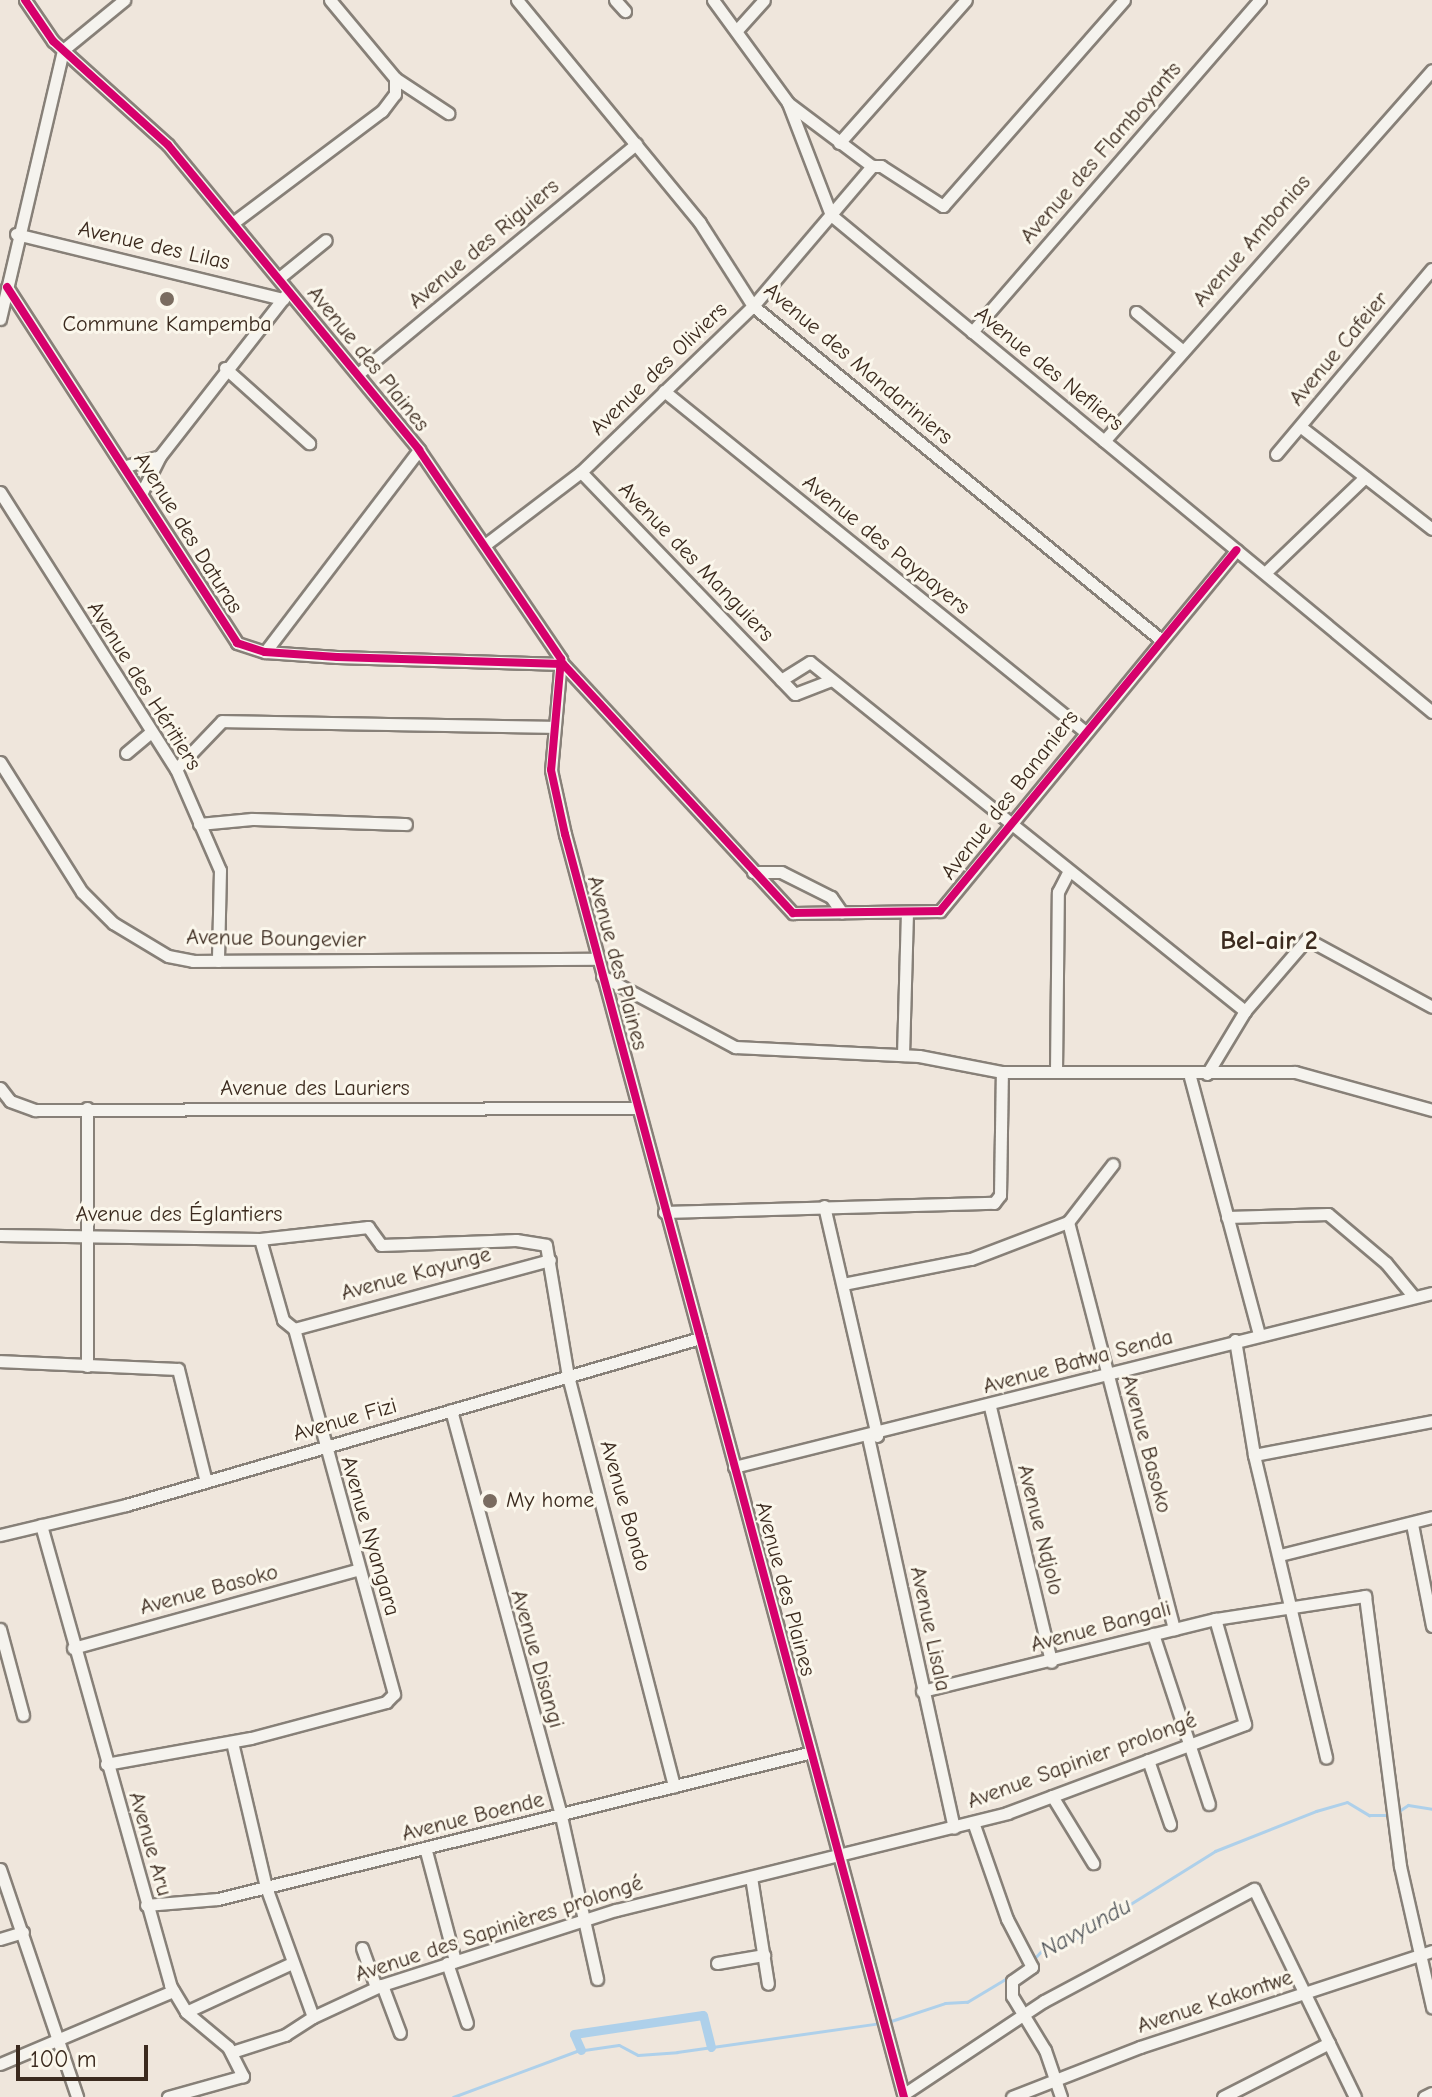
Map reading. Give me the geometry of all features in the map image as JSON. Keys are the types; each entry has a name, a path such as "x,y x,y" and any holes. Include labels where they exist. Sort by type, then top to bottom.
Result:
{"street":[{"name":"Avenue des Plaines","path":"25,0 63,50 168,145 279,278 286,295 358,374 419,450 486,544 563,664 551,770 597,959 808,1753 884,2010 904,2096"},
{"path":"0,319 16,234 63,50 124,0"},
{"path":"330,0 395,78 448,113"},
{"name":"Avenue des Mandariniers","path":"517,0 700,223 753,306 1160,639"},
{"path":"615,0 625,11"},
{"name":"Avenue des Nefliers","path":"713,0 788,103 831,215 1432,712"},
{"path":"737,30 764,0"},
{"path":"839,143 966,0"},
{"path":"788,103 872,166 943,206 1124,0"},
{"name":"Avenue des Flamboyants","path":"972,332 1260,0"},
{"name":"Avenue Ambonias","path":"1104,441 1432,70"},
{"path":"234,222 391,103 395,78"},
{"name":"Avenue des Riguiers","path":"358,374 636,144"},
{"name":"Avenue des Oliviers","path":"486,544 581,472 753,306 872,166"},
{"name":"Avenue des Lilas","path":"16,234 286,295"},
{"path":"279,278 326,240"},
{"name":"Avenue Cafeier","path":"1276,454 1432,269"},
{"name":"Avenue des Daturas","path":"6,277 228,633 265,652 563,664"},
{"path":"142,492 160,456 225,368 286,295"},
{"path":"1136,312 1183,351"},
{"path":"225,368 309,443"},
{"name":"Avenue des Paypayers","path":"664,391 1083,730"},
{"path":"1301,427 1432,529"},
{"path":"265,652 419,450"},
{"path":"126,466 160,456"},
{"name":"Avenue des Manguiers","path":"581,472 781,680"},
{"path":"1266,572 1365,477"},
{"name":"Avenue des Héritiers","path":"0,492 176,769 221,879 218,961"},
{"name":"Avenue des Bananiers","path":"563,664 793,913 940,911 1083,730 1237,550"},
{"path":"831,680 795,694 781,680 804,661 831,680 1008,826 1245,1011"},
{"path":"176,769 222,721 554,727"},
{"path":"126,753 151,732"},
{"name":"Avenue Boungevier","path":"0,762 97,908 151,949 218,961 597,959"},
{"path":"199,824 252,819 406,824"},
{"path":"753,872 781,872 827,894 842,913"},
{"path":"1056,1071 1058,892 1068,872"},
{"path":"903,1055 907,913"},
{"path":"1207,1074 1245,1011 1309,939 1432,1007"},
{"path":"602,976 728,1046 903,1055 1002,1072 1056,1071 1190,1077 1207,1074 1312,1074 1432,1110"},
{"path":"664,1212 998,1200 1002,1072"},
{"path":"1190,1077 1259,1334"},
{"name":"Avenue des Lauriers","path":"0,1088 28,1109 637,1108"},
{"path":"87,1108 87,1366"},
{"path":"843,1284 971,1259 1068,1222 1113,1164"},
{"name":"Avenue Lisala","path":"824,1206 843,1284 922,1691 954,1828"},
{"path":"1227,1217 1328,1214 1386,1263 1414,1297"},
{"name":"Avenue Basoko","path":"1068,1222 1174,1629"},
{"name":"Avenue des Églantiers","path":"0,1235 260,1239 368,1227 381,1245 537,1241"},
{"name":"Avenue Nyangara","path":"232,1742 386,1702 394,1686 356,1570 294,1329 283,1320 260,1239"},
{"name":"Avenue Bondo","path":"537,1241 548,1248 568,1376 674,1787"},
{"name":"Avenue Kayunge","path":"294,1329 550,1260"},
{"name":"Avenue Batwa Senda","path":"734,1467 872,1437 1235,1340 1432,1293"},
{"name":"Avenue Fizi","path":"0,1535 206,1482 700,1338"},
{"path":"1235,1340 1254,1455 1326,1758"},
{"path":"0,1361 166,1366 182,1373 206,1482"},
{"name":"Avenue Ndjolo","path":"990,1407 1051,1662"},
{"name":"Avenue Disangi","path":"451,1410 561,1816 597,1979"},
{"path":"1254,1455 1432,1421"},
{"path":"1280,1555 1432,1517"},
{"path":"1412,1524 1432,1626"},
{"name":"Avenue Aru","path":"41,1525 73,1648 173,1991 186,2012 232,2052"},
{"name":"Avenue Basoko","path":"73,1648 356,1570"},
{"name":"Avenue Bangali","path":"922,1691 1051,1662 1215,1619 1290,1603 1365,1596 1393,1822 1419,1956"},
{"name":"Avenue Sapinier prolongé","path":"839,1853 973,1822 1245,1724 1215,1619"},
{"path":"0,1629 23,1715"},
{"path":"1153,1634 1187,1745 1209,1804"},
{"path":"106,1764 232,1742 266,1887 290,1964 313,2017"},
{"name":"Avenue Boende","path":"146,1905 266,1887 426,1851 808,1753"},
{"path":"1148,1760 1170,1824"},
{"path":"1052,1796 1093,1863"},
{"path":"973,1822 1007,1919 1030,1963 1010,1985 1026,2014 1061,2097"},
{"path":"426,1851 467,2023"},
{"name":"Avenue des Sapinières prolongé","path":"232,2052 285,2035 313,2017 379,1986 451,1962 586,1919 839,1853"},
{"path":"0,1869 62,2039 77,2097"},
{"path":"751,1877 768,1984"},
{"path":"904,2096 1026,2014 1163,1933 1254,1889 1309,1992 1355,2097"},
{"path":"0,1939 23,1932"},
{"path":"362,1948 400,2033"},
{"name":"Avenue Kakontwe","path":"1012,2097 1432,1951"},
{"path":"717,1963 764,1955"},
{"path":"1419,1956 1432,2007"},
{"path":"186,2012 290,1964"},
{"path":"0,2064 173,1991"},
{"path":"1223,2097 1329,2043"},
{"path":"168,2097 243,2076 232,2052"},
{"path":"1424,2097 1432,2093"}],"waterway":[{"name":"Navyundu","path":"1031,1962 1048,1944 1071,1941 1215,1851 1316,1811 1347,1802 1369,1815 1393,1815 1408,1805 1432,1809"},
{"name":"Navyundu","path":"888,2022 945,2003 967,2002 1012,1975"},
{"path":"581,2050 574,2034 703,2015 711,2047"},
{"name":"Navyundu","path":"453,2097 577,2051 619,2045 638,2055 677,2052 880,2023"}],"cycle path":[{"path":"25,0 53,41 168,145 419,450 561,659 551,770 565,834 904,2097"},
{"path":"7,287 237,643 265,652 337,657 563,664 793,913 940,911 1237,550"}],"place":[{"name":"Commune Kampemba","path":"167,299"},
{"name":"My home","path":"490,1501"}],"district":[{"name":"Bel-air 2","path":"1269,942"}]}
